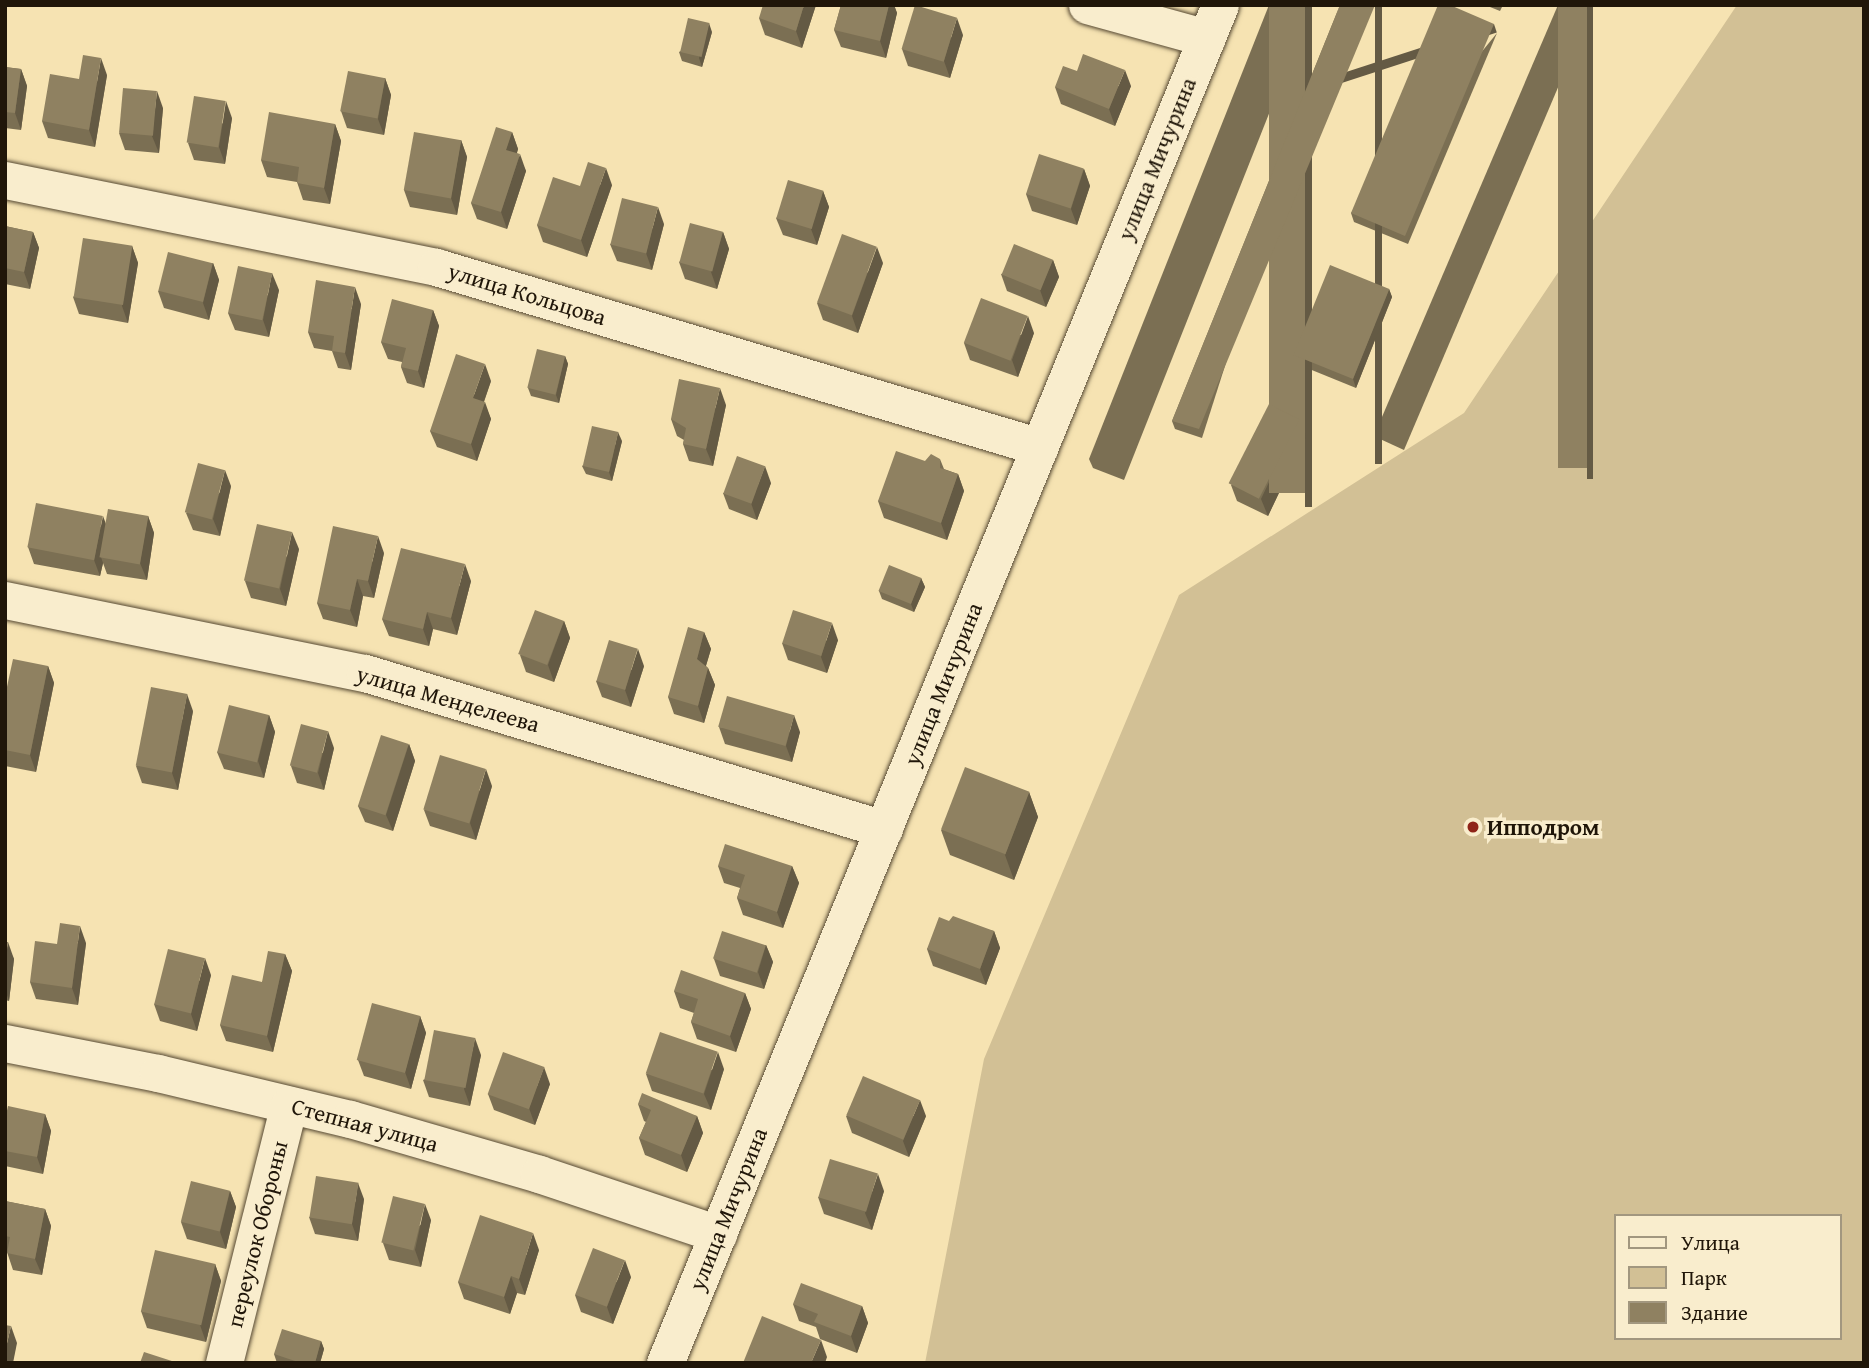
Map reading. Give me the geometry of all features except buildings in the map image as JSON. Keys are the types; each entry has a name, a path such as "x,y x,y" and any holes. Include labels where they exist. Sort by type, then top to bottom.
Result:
{"street":[{"path":"1087,5 1214,21"},
{"name":"улица Мичурина","path":"665,1363 1214,21"},
{"name":"улица Кольцова","path":"5,180 436,267 1040,447"},
{"name":"улица Менделеева","path":"5,600 365,673 884,830"},
{"name":"Степная улица","path":"5,1043 289,1105 539,1174 718,1234"},
{"name":"переулок Обороны","path":"224,1363 289,1105"}],"green space":[{"name":"Ипподром","path":"1737,5 1864,5 1864,1363 925,1363 984,1059 1179,595 1464,413"}],"place":[{"name":"Ипподром","path":"1473,827"}]}
